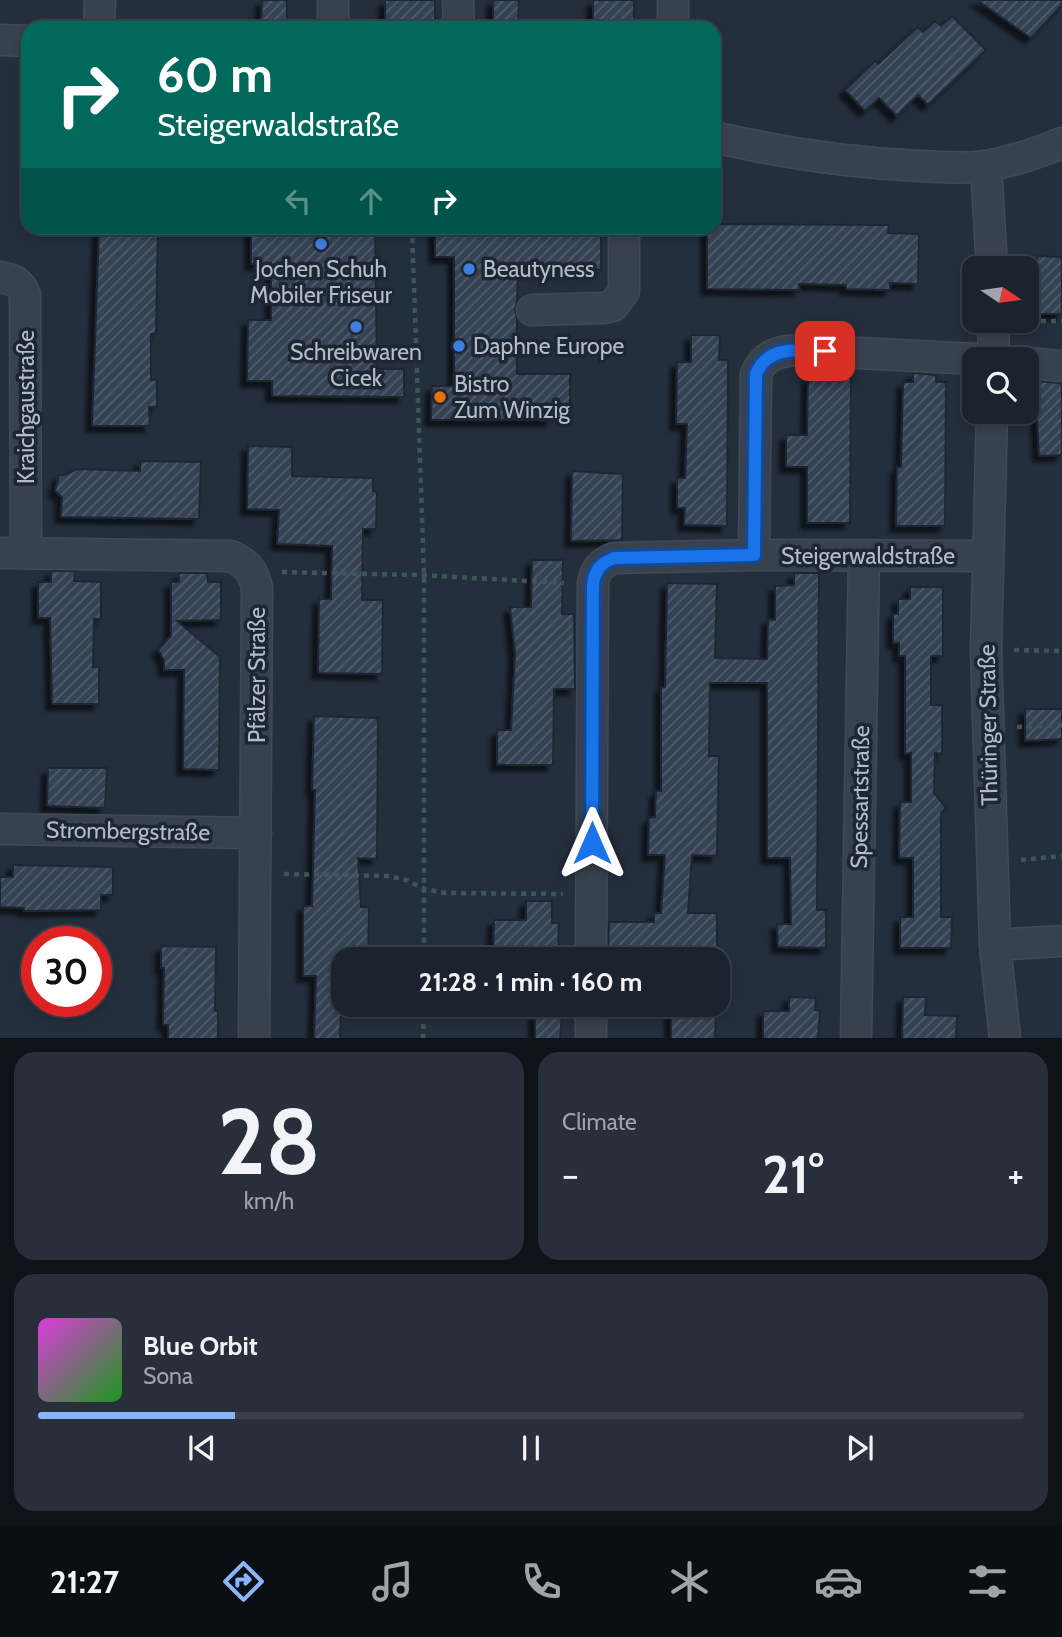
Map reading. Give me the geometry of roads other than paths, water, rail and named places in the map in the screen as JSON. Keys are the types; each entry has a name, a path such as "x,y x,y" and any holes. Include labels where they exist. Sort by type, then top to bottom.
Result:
{"street":[{"path":"99,21 100,0"},
{"path":"333,0 333,21"},
{"path":"458,0 458,21"},
{"path":"673,0 673,21"},
{"path":"0,40 21,41"},
{"path":"721,139 756,147 869,164 963,168 986,166 1034,154 1062,143"},
{"path":"986,166 991,256"},
{"path":"532,310 613,306 624,291 624,235"},
{"name":"Kraichgaustraße","path":"0,277 13,279 21,285 25,295 13,553"},
{"path":"754,555 756,374 765,360 774,353 800,350 962,358"},
{"path":"1039,364 1062,366"},
{"name":"Thüringer Straße","path":"992,424 986,649 995,945 1005,1038"},
{"name":"Pfälzer Straße","path":"13,553 230,556 246,563 253,572 257,588 254,1038"},
{"name":"Steigerwaldstraße","path":"591,947 593,584 597,568 604,561 614,558 754,555 988,556"},
{"name":"Spessartstraße","path":"856,1038 864,556"},
{"name":"Strombergstraße","path":"0,829 256,833"},
{"path":"995,945 1062,941"},
{"path":"591,1017 591,1038"}],"place":[{"name":"Jochen Schuh Mobiler Friseur","path":"321,244"},
{"name":"Beautyness","path":"469,269"},
{"name":"Schreibwaren Cicek","path":"356,327"},
{"name":"Daphne Europe","path":"459,346"},
{"name":"Bistro Zum Winzig","path":"440,397"}]}
